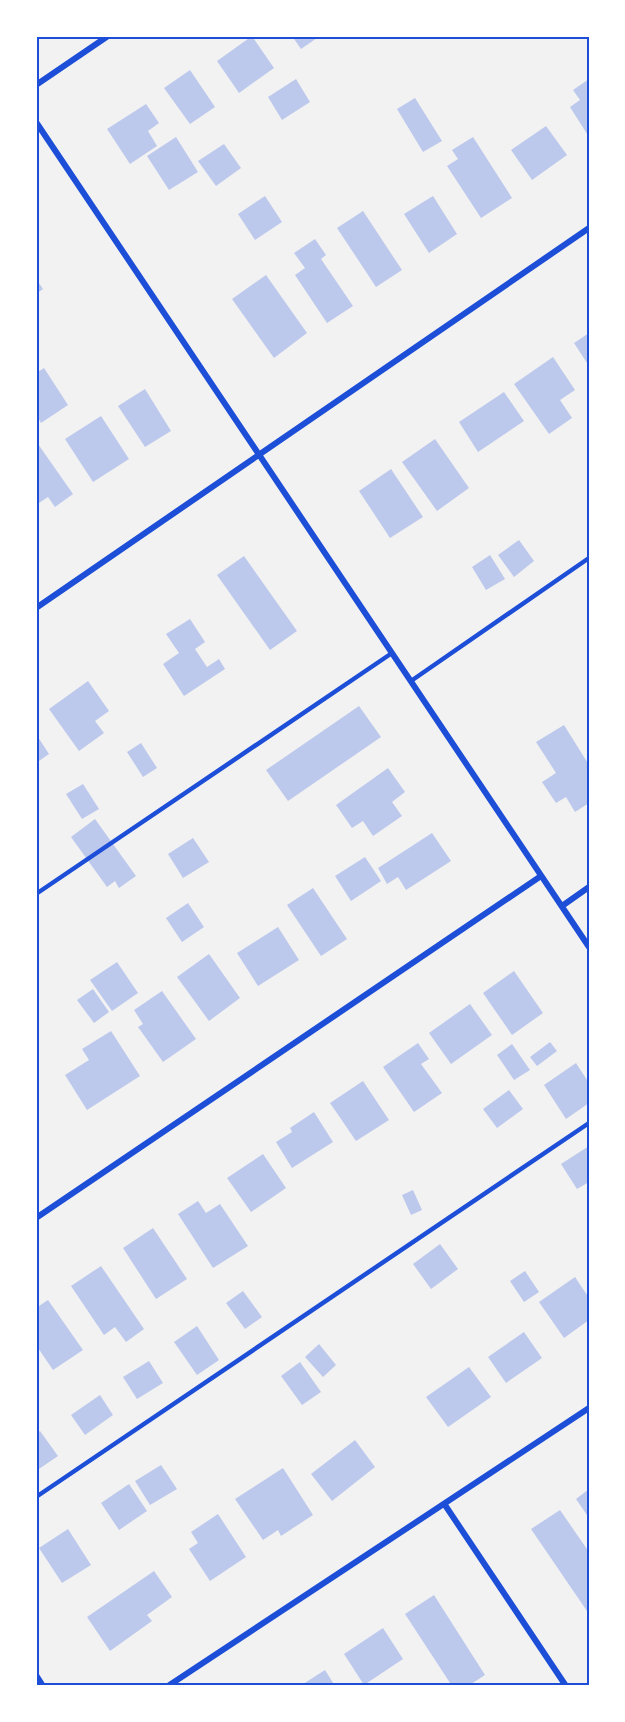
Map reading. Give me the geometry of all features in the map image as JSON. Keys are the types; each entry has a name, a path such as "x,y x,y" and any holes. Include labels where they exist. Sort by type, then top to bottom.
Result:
{"street":[{"path":"36,86 108,36"},
{"path":"36,122 589,947"},
{"path":"36,608 589,228"},
{"path":"36,1218 541,876"},
{"path":"562,906 589,887"},
{"path":"168,1686 589,1408"},
{"path":"445,1505 566,1686"},
{"path":"36,1675 43,1686"}],"lane":[{"path":"411,681 589,558"},
{"path":"36,894 392,653"},
{"path":"36,1497 589,1123"}],"building":[{"path":"252,36 274,68 239,93 217,61"},
{"path":"292,36 320,36 301,49"},
{"path":"190,70 215,107 190,124 164,88"},
{"path":"296,79 310,102 282,120 268,97"},
{"path":"589,79 589,137 570,107 580,100 573,90"},
{"path":"415,98 442,141 423,152 397,109"},
{"path":"146,104 159,123 148,131 157,146 130,164 107,129"},
{"path":"546,126 567,155 532,180 511,150"},
{"path":"176,137 198,172 169,190 147,156"},
{"path":"473,137 512,198 481,218 447,166 458,159 452,150"},
{"path":"224,144 241,168 216,186 198,161"},
{"path":"265,196 282,222 255,240 238,214"},
{"path":"433,196 457,234 429,253 404,214"},
{"path":"363,211 402,270 376,287 337,228"},
{"path":"315,239 326,255 321,259 353,306 327,323 295,275 305,268 294,253"},
{"path":"266,275 307,333 274,358 232,299"},
{"path":"36,279 43,289 36,294"},
{"path":"589,333 589,366 574,343"},
{"path":"553,357 575,390 560,400 572,418 549,434 514,384"},
{"path":"44,368 68,405 41,423 36,414 36,373"},
{"path":"145,389 171,431 145,447 118,406"},
{"path":"504,392 524,421 478,452 459,422"},
{"path":"101,416 129,459 93,482 65,439"},
{"path":"435,439 469,488 437,511 402,462"},
{"path":"38,444 73,494 55,507 48,497 36,505"},
{"path":"391,469 423,517 390,538 359,491"},
{"path":"519,540 534,561 514,577 498,555"},
{"path":"490,555 505,579 486,590 472,567"},
{"path":"244,556 297,631 270,650 217,575"},
{"path":"190,619 205,642 195,649 207,667 219,659 225,669 184,696 163,664 179,653 166,634"},
{"path":"88,681 109,711 95,721 104,733 79,751 49,709"},
{"path":"359,706 381,737 288,801 266,770"},
{"path":"564,725 589,765 589,803 575,812 566,797 556,803 542,782 556,773 536,742"},
{"path":"36,734 49,754 36,763"},
{"path":"141,743 157,768 143,777 127,752"},
{"path":"388,768 405,792 392,802 402,816 373,836 363,821 352,828 336,805"},
{"path":"83,784 99,809 82,819 66,794"},
{"path":"95,819 136,876 119,888 115,881 107,887 71,837"},
{"path":"432,833 451,861 406,890 398,877 387,884 378,868"},
{"path":"193,838 209,862 183,878 168,854"},
{"path":"365,857 381,881 351,901 335,876"},
{"path":"313,888 347,939 321,956 287,905"},
{"path":"188,903 204,927 182,942 166,918"},
{"path":"278,927 299,960 258,986 237,953"},
{"path":"209,954 240,998 209,1021 177,977"},
{"path":"117,962 138,993 112,1011 90,980"},
{"path":"514,971 543,1013 512,1035 483,993"},
{"path":"93,989 109,1012 94,1023 77,1000"},
{"path":"162,991 196,1039 163,1062 138,1027 143,1024 134,1010"},
{"path":"470,1004 492,1035 451,1064 429,1033"},
{"path":"111,1031 140,1076 87,1110 65,1075 89,1060 82,1049"},
{"path":"550,1042 557,1051 537,1066 530,1057"},
{"path":"418,1043 429,1059 421,1064 442,1093 414,1112 383,1067"},
{"path":"512,1044 530,1070 514,1080 497,1055"},
{"path":"576,1063 589,1083 589,1103 566,1119 544,1085"},
{"path":"363,1081 389,1120 356,1141 330,1103"},
{"path":"509,1090 523,1109 497,1128 483,1109"},
{"path":"314,1112 333,1142 292,1168 276,1142 292,1132 290,1128"},
{"path":"589,1146 589,1182 577,1189 561,1164"},
{"path":"263,1154 286,1188 251,1212 227,1178"},
{"path":"413,1190 422,1210 411,1215 402,1195"},
{"path":"198,1201 206,1213 220,1204 248,1246 213,1268 178,1214"},
{"path":"153,1228 187,1279 156,1299 123,1248"},
{"path":"440,1244 458,1269 431,1289 413,1264"},
{"path":"101,1266 144,1329 126,1342 115,1327 104,1335 71,1286"},
{"path":"525,1271 539,1292 524,1302 510,1281"},
{"path":"575,1277 589,1298 589,1320 564,1338 539,1302"},
{"path":"243,1291 262,1317 245,1329 226,1303"},
{"path":"48,1300 83,1350 53,1370 36,1345 36,1308"},
{"path":"197,1326 219,1360 197,1375 174,1342"},
{"path":"524,1332 542,1358 506,1383 488,1357"},
{"path":"319,1344 336,1365 323,1377 305,1357"},
{"path":"149,1361 163,1383 137,1399 123,1377"},
{"path":"300,1362 321,1392 302,1405 281,1376"},
{"path":"469,1367 491,1397 448,1427 426,1397"},
{"path":"100,1395 113,1415 85,1435 71,1415"},
{"path":"40,1431 58,1456 36,1471 36,1434"},
{"path":"355,1440 375,1467 332,1501 311,1474"},
{"path":"161,1465 177,1489 150,1505 135,1481"},
{"path":"283,1468 313,1515 281,1536 278,1530 263,1540 235,1499"},
{"path":"129,1484 147,1511 119,1530 101,1503"},
{"path":"589,1489 589,1518 576,1499"},
{"path":"560,1510 589,1552 589,1614 531,1529"},
{"path":"218,1514 246,1557 210,1581 189,1549 198,1543 191,1532"},
{"path":"68,1529 91,1565 62,1583 39,1548"},
{"path":"154,1571 172,1597 147,1615 152,1621 110,1651 87,1617"},
{"path":"434,1595 485,1675 468,1686 452,1686 405,1614"},
{"path":"383,1628 403,1659 364,1685 344,1654"},
{"path":"325,1670 335,1686 300,1686"}]}
